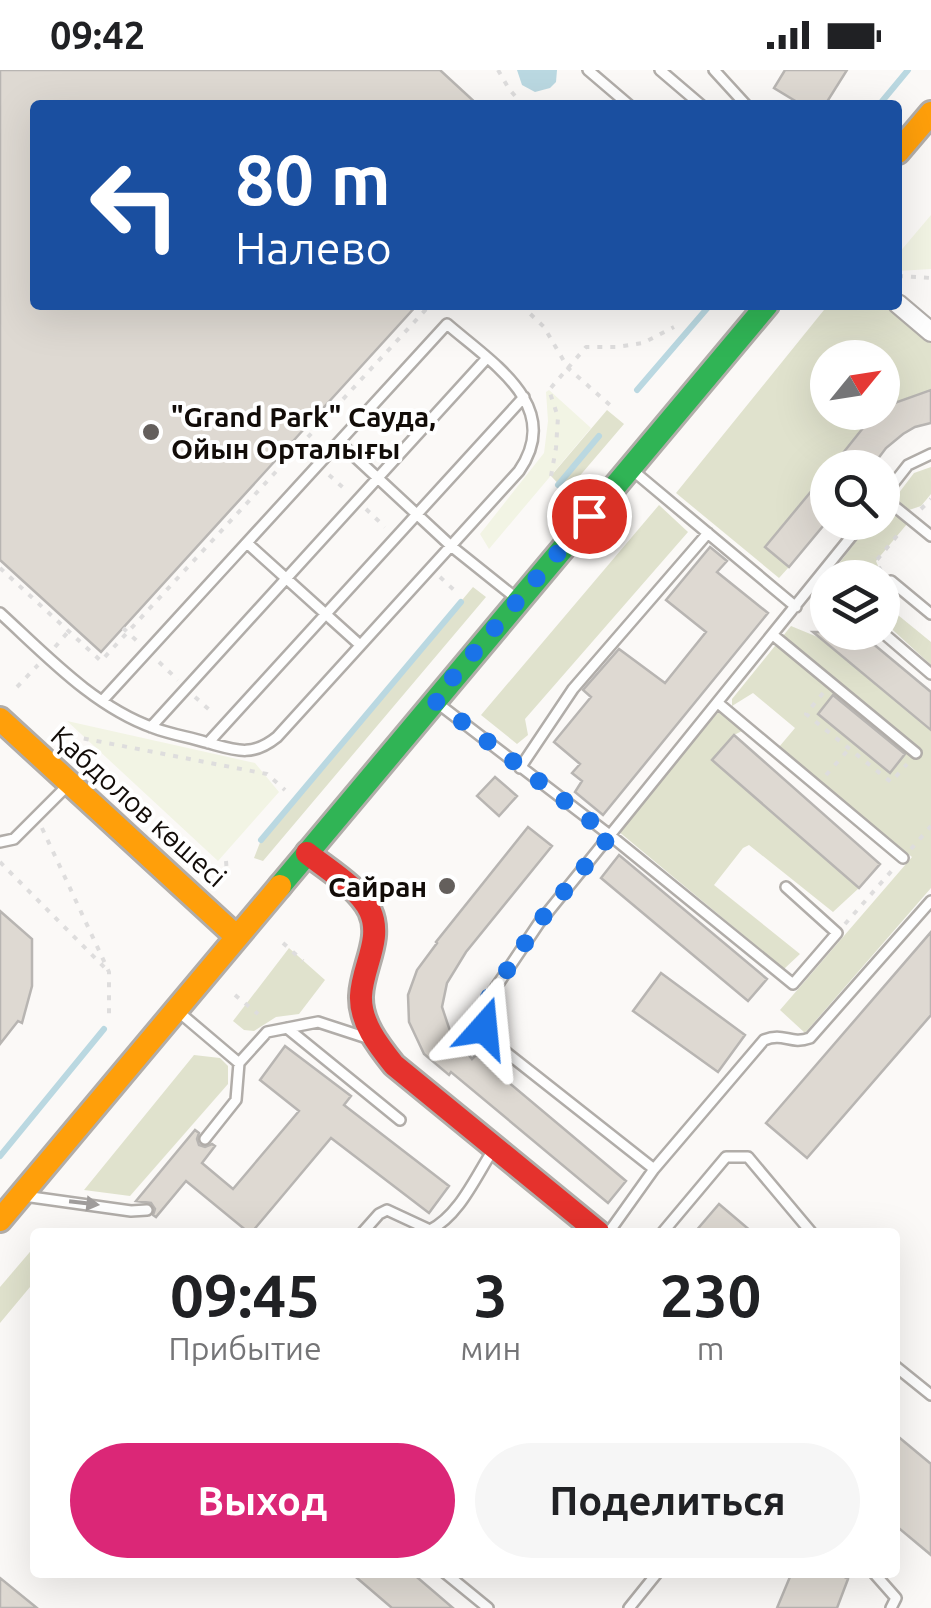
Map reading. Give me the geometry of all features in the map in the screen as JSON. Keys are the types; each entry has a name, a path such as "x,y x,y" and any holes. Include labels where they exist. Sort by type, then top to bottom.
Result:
{"main road":[{"path":"902,147 931,113"},
{"path":"0,1220 763,310"},
{"name":"Қабдолов көшесі","path":"0,720 238,937"},
{"path":"307,852 358,895 370,912 375,936 361,994 374,1041 394,1066 494,1148 581,1228"}],"street":[{"path":"902,307 931,332"}],"lane":[{"path":"588,70 623,100"},
{"path":"660,70 695,100"},
{"path":"714,70 741,100"},
{"path":"0,614 102,701 151,727 235,750 254,751 277,737 519,471 530,454 534,436 533,416 524,397 448,324 102,701"},
{"path":"151,727 487,358"},
{"path":"208,743 524,397"},
{"path":"339,442 451,546 518,600"},
{"path":"900,476 908,465 931,454"},
{"path":"629,467 796,606"},
{"path":"900,511 931,536"},
{"path":"520,768 573,689 708,534"},
{"path":"654,1169 507,1053 484,1028 484,1005 539,922 849,540"},
{"path":"247,543 360,645"},
{"path":"900,589 931,614"},
{"path":"773,634 916,753"},
{"path":"900,647 931,674"},
{"path":"434,700 793,984 836,933 786,887"},
{"path":"718,703 903,858"},
{"path":"0,842 14,839 70,783"},
{"path":"612,1228 654,1169 764,1040 776,1035 799,1042 810,1038 931,901"},
{"path":"176,1010 239,1063"},
{"path":"205,1138 236,1100 239,1063 266,1032 318,1022 374,1041"},
{"path":"287,1028 400,1120"},
{"path":"434,1228 456,1208 494,1148"},
{"path":"666,1228 726,1157 748,1157 809,1228"},
{"path":"21,1196 147,1210"},
{"path":"367,1228 387,1210 426,1228"},
{"path":"900,1370 931,1394"},
{"path":"451,1578 488,1608"},
{"path":"629,1608 653,1578"},
{"path":"878,1578 896,1598 891,1608"}],"path":[{"path":"498,70 518,100"},
{"path":"902,276 931,278"},
{"path":"0,568 102,660 425,310"},
{"path":"526,310 544,327 568,368 611,406"},
{"path":"550,476 558,417 549,390 586,346 644,343 674,327"},
{"path":"329,475 352,496"},
{"path":"877,560 931,499"},
{"path":"366,509 388,530"},
{"path":"836,556 841,560"},
{"path":"440,577 454,590"},
{"path":"18,687 36,666"},
{"path":"831,683 806,714 891,782 916,753"},
{"path":"71,736 267,774 285,790"},
{"path":"817,786 850,749"},
{"path":"36,816 109,972 109,1014"},
{"path":"836,933 931,826"},
{"path":"226,860 227,874"},
{"path":"0,862 109,972"},
{"path":"283,943 303,961"},
{"path":"235,995 258,1014"}],"green space":[{"path":"931,215 931,269 902,271 902,249"},
{"path":"824,310 893,310 931,342 931,394 923,393 900,402 900,340 810,340 810,430 864,430 846,450 810,450 810,492 766,547 789,567 779,578 676,493"},
{"path":"549,390 591,428 489,549 480,534 544,453"},
{"path":"607,410 624,424 566,492 551,476"},
{"path":"931,467 931,494 921,506 909,510 900,502 900,491 914,473"},
{"path":"659,505 688,532 525,719 528,735 517,744 481,715"},
{"path":"857,540 894,540 877,560 842,560"},
{"path":"473,587 486,597 263,861 254,858 261,840"},
{"path":"900,617 931,642 931,665 900,637"},
{"path":"791,626 810,634 810,650 834,650 931,730 931,888 805,1033 780,1010 912,857 779,747 795,728 753,693 732,706 732,699"},
{"path":"721,709 746,729 734,735 713,760 859,888 833,912 749,845 743,848 714,885 800,954 784,969 618,831"},
{"path":"67,721 255,763 279,792 218,861"},
{"path":"289,948 325,980 299,1014 276,1017 254,1031 244,1030 233,1021"},
{"path":"194,1055 220,1058 228,1066 228,1084 130,1196 84,1190"},
{"path":"30,1252 30,1287 0,1323 0,1287"}],"water":[{"path":"517,70 557,70 556,82 535,92 522,85"}],"building":[{"name":"\"Grand Park\" Сауда, Ойын Орталығы","path":"0,70 440,70 473,100 30,100 30,310 412,310 101,652 0,560"},
{"path":"785,70 847,70 828,100 794,100 774,88"},
{"path":"931,390 931,423 915,427 884,450 845,450 861,430 900,430 900,401"},
{"path":"810,493 811,540 789,567 765,547"},
{"path":"710,547 727,561 717,572 768,613 603,815 575,792 582,781 572,773 580,764 554,742 591,697 583,690 619,649 665,683 706,632 666,600"},
{"path":"835,650 881,650 931,692 931,730"},
{"path":"833,695 905,754 890,773 818,714"},
{"path":"734,735 880,864 859,888 712,760"},
{"path":"495,777 517,796 499,816 477,796"},
{"path":"528,827 552,846 466,952 447,983 442,1007 450,1031 472,1059 476,1055 626,1181 608,1203 451,1072 449,1075 424,1054 409,1022 408,995 417,970"},
{"path":"619,855 767,979 748,1001 601,878"},
{"path":"0,911 32,939 32,986 22,1023 18,1021 0,1044"},
{"path":"931,932 931,1015 807,1158 766,1123"},
{"path":"661,973 745,1035 718,1072 633,1011"},
{"path":"285,1046 351,1096 344,1105 449,1186 429,1213 331,1138 255,1228 243,1228 186,1181 156,1217 151,1203 136,1201 195,1130 199,1133 199,1145 215,1146 202,1163 233,1189 299,1111 260,1080"},
{"path":"719,1204 747,1228 698,1228"},
{"path":"900,1438 931,1464 931,1555 900,1529"},
{"path":"0,1578 37,1608 0,1608"},
{"path":"357,1578 418,1578 453,1608 392,1608"},
{"path":"790,1578 848,1579 837,1608 777,1608"}],"waterway":[{"path":"883,100 908,70"},
{"path":"637,390 706,310"},
{"path":"558,485 599,436"},
{"path":"261,840 461,602"},
{"path":"0,1156 104,1029"}],"traffic: fast":[{"path":"280,886 763,310"}],"traffic: slow":[{"path":"902,147 931,113"},
{"path":"0,719 237,937"},
{"path":"0,1220 280,886"}],"traffic: jam":[{"path":"307,853 350,887 370,911 374,932 361,1006 371,1033 394,1065 593,1228"}],"place":[{"name":"\"Grand Park\" Сауда, Ойын Орталығы","path":"151,432"},
{"name":"Сайран","path":"447,886"}],"route":[{"path":"484,1028 484,1005 539,922 610,836 434,700 589,516"}]}
